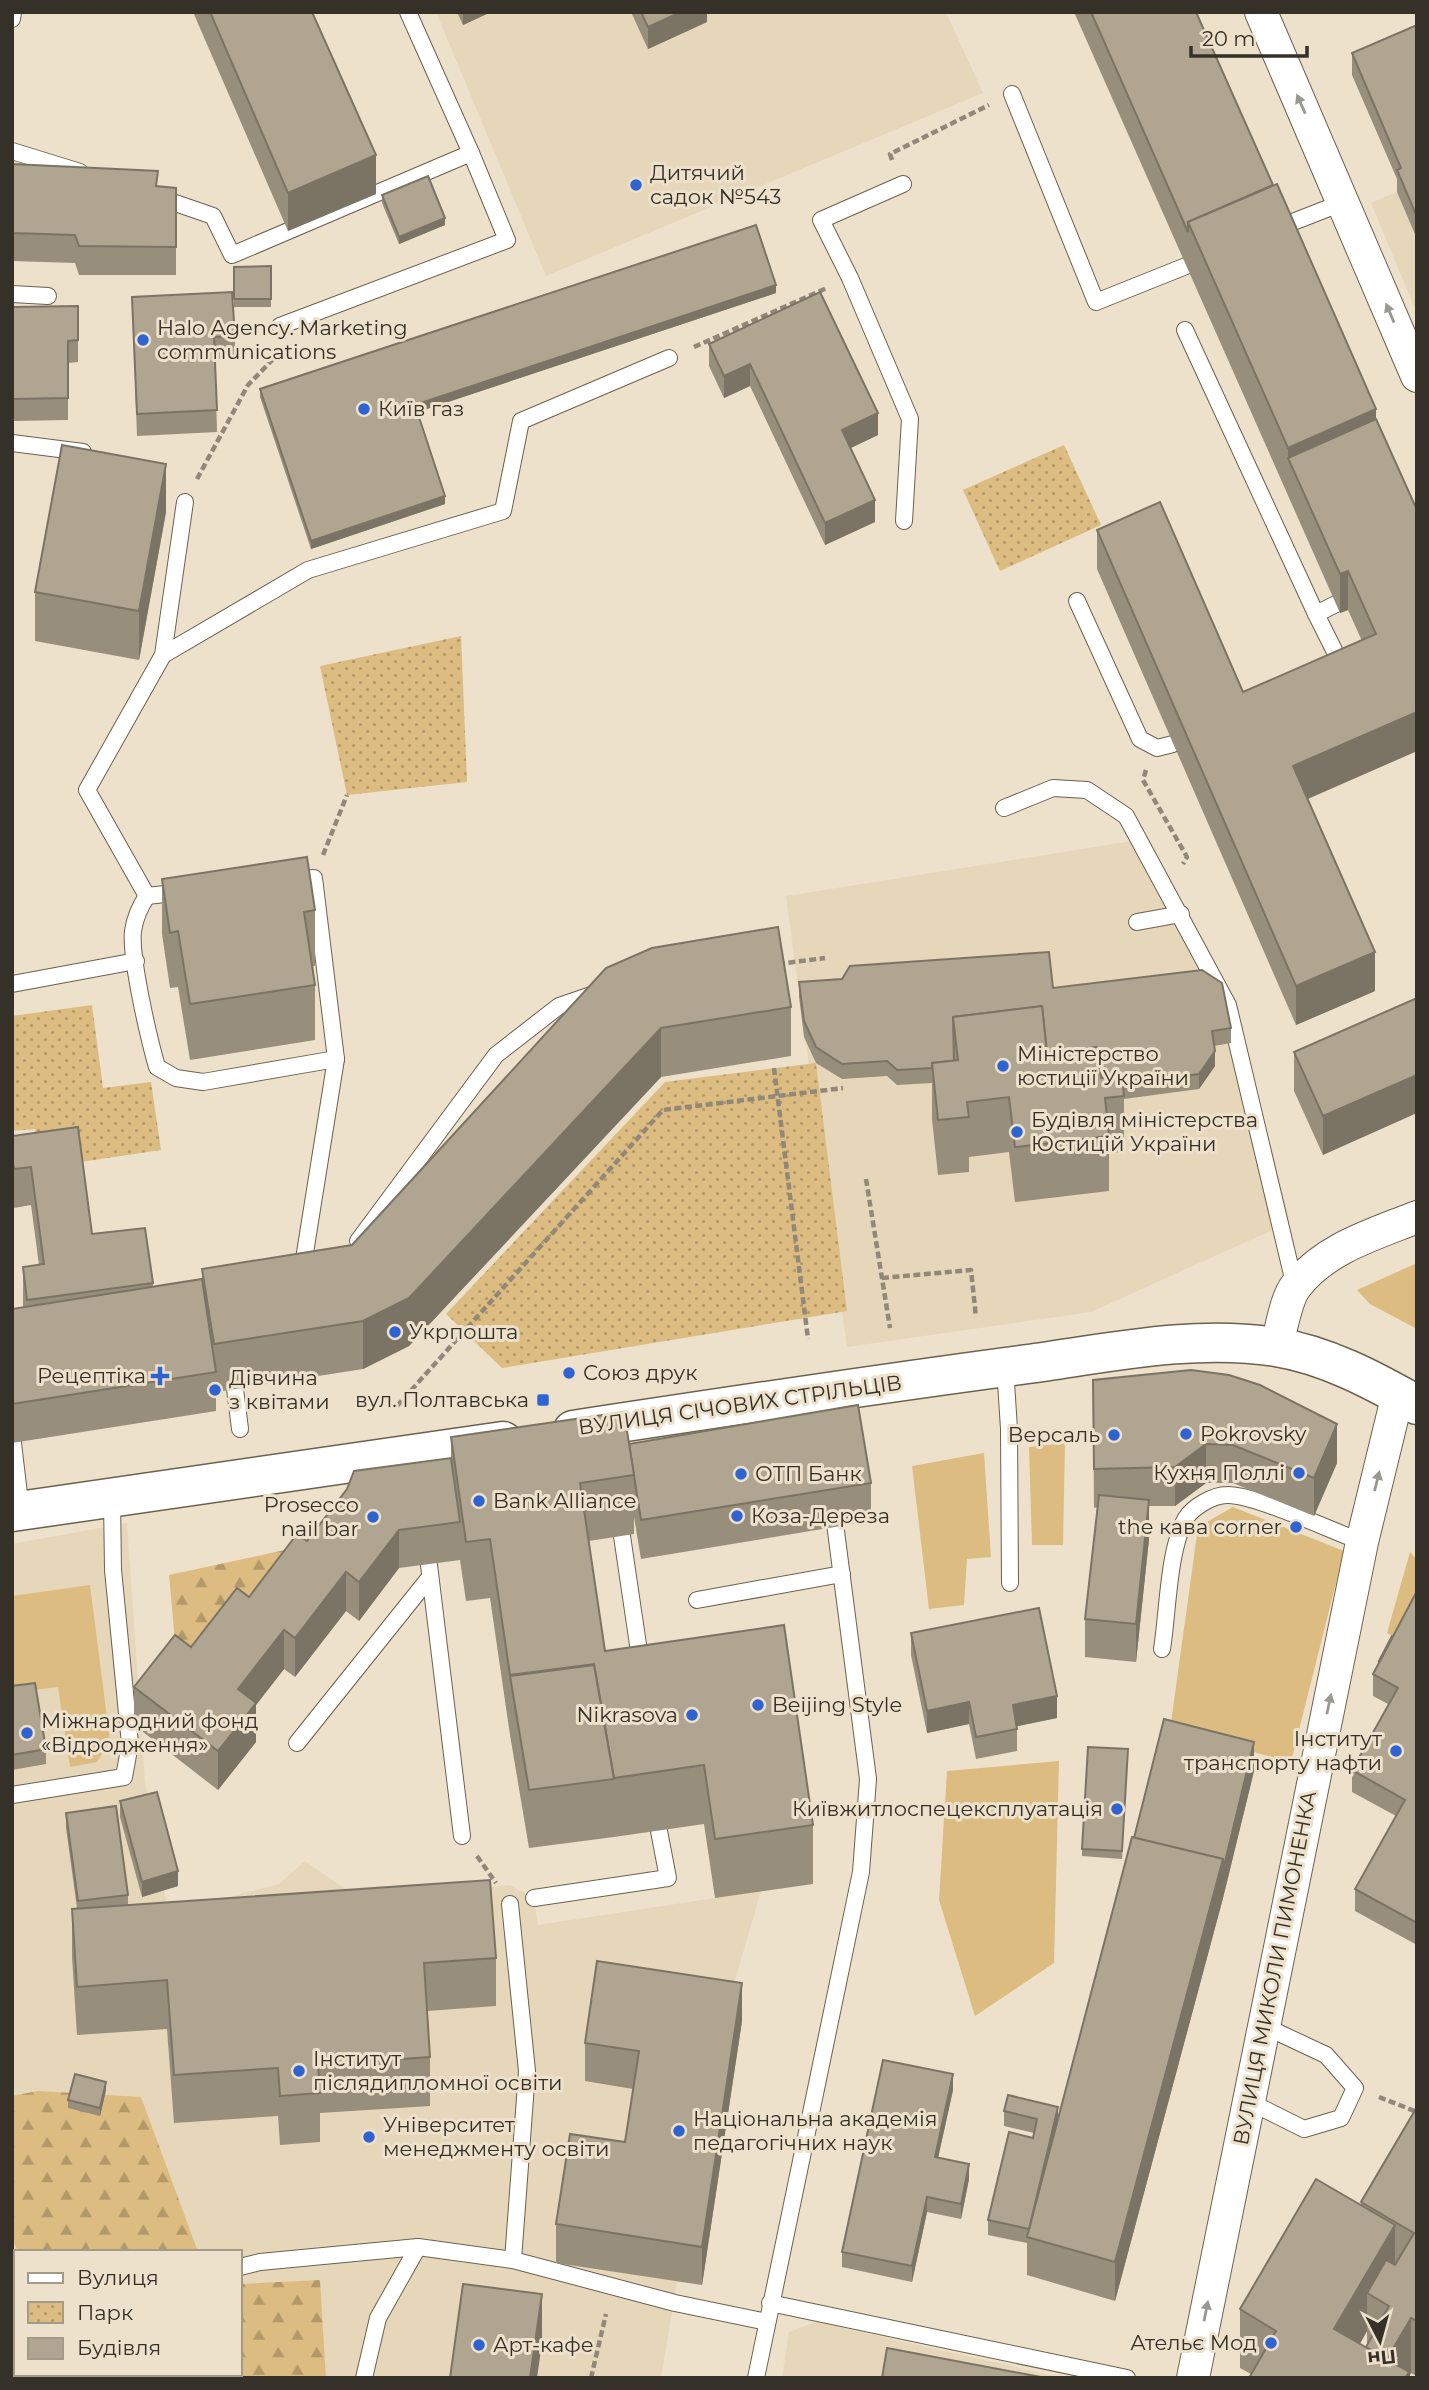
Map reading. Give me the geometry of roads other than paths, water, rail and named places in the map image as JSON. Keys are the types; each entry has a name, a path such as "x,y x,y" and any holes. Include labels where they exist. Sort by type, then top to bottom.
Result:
{"main road":[{"name":"ВУЛИЦЯ СІЧОВИХ СТРІЛЬЦІВ","path":"17,1511 418,1460 817,1400 1005,1367 1150,1348 1217,1343 1276,1347 1369,1378 1407,1400"}],"street":[{"path":"1261,12 1417,376"},
{"path":"1276,1347 1295,1287 1322,1262 1351,1243 1417,1217"},
{"name":"ВУЛИЦЯ МИКОЛИ ПИМОНЕНКА","path":"1193,2378 1262,2025 1362,1542 1407,1400"}],"lane":[{"path":"12,19 13,12"},
{"path":"280,326 507,240 408,12"},
{"path":"1012,94 1096,302 1186,265"},
{"path":"12,151 91,175"},
{"path":"141,191 213,216 232,256 471,153"},
{"path":"903,184 821,220 850,278 910,419 904,521"},
{"path":"1275,229 1344,202"},
{"path":"12,294 48,296"},
{"path":"1185,330 1337,656 1331,673 1319,678"},
{"path":"163,655 308,570 503,511 521,421 669,358"},
{"path":"12,443 101,455"},
{"path":"147,896 87,790 163,655 185,502"},
{"path":"1077,601 1140,739 1157,748 1173,744"},
{"path":"1317,614 1336,604"},
{"path":"1004,808 1053,788 1087,790 1126,816 1228,1005 1295,1287"},
{"path":"272,883 314,878 336,1059 304,1258"},
{"path":"202,890 147,896 136,912 133,935 136,961 150,1044 157,1067 176,1079 203,1082 336,1059"},
{"path":"1137,922 1181,915"},
{"path":"12,984 136,961"},
{"path":"340,1251 352,1249 496,1055 559,1006 613,988"},
{"path":"1005,1367 1009,1429 1010,1583"},
{"path":"235,1389 240,1429"},
{"path":"13,1443 17,1511"},
{"path":"756,2378 861,1872 868,1779 830,1488"},
{"path":"1162,1649 1177,1547 1187,1517 1208,1500 1226,1494 1247,1499 1362,1542"},
{"path":"12,1795 124,1777 130,1744 113,1570 112,1498"},
{"path":"622,1536 643,1678"},
{"path":"297,1743 429,1571 462,1836"},
{"path":"697,1600 842,1574"},
{"path":"534,1898 668,1878 659,1831"},
{"path":"510,1904 527,2071 513,2260"},
{"path":"1248,2101 1304,2129 1341,2118 1355,2088 1326,2056 1262,2025"},
{"path":"242,2266 260,2262 418,2247 513,2260 766,2322"},
{"path":"364,2378 377,2318 418,2247"},
{"path":"770,2303 1127,2378"},
{"path":"12,2373 15,2378"}],"place":[{"name":"Дитячий садок №543","path":"636,185"},
{"name":"Halo Agency. Marketing communications","path":"143,340"},
{"name":"Київ газ","path":"364,409"},
{"name":"Міністерство юстиції України","path":"1003,1066"},
{"name":"Будівля міністерства Юстицій України","path":"1017,1132"},
{"name":"Укрпошта","path":"395,1332"},
{"name":"Союз друк","path":"569,1373"},
{"name":"Рецептіка","path":"160,1376"},
{"name":"Дівчина з квітами","path":"215,1390"},
{"name":"вул. Полтавська","path":"543,1400"},
{"name":"Pokrovsky","path":"1186,1434"},
{"name":"Версаль","path":"1114,1435"},
{"name":"Кухня Поллі","path":"1299,1473"},
{"name":"ОТП Банк","path":"741,1474"},
{"name":"Bank Alliance","path":"479,1501"},
{"name":"Коза-Дереза","path":"737,1516"},
{"name":"Prosecco nail bar","path":"373,1517"},
{"name":"the кава corner","path":"1296,1527"},
{"name":"Beijing Style","path":"758,1705"},
{"name":"Nikrasova","path":"692,1715"},
{"name":"Міжнародний фонд «Відродження»","path":"27,1733"},
{"name":"Інститут транспорту нафти","path":"1396,1751"},
{"name":"Київжитлоспецексплуатація","path":"1117,1809"},
{"name":"Інститут післядипломної освіти","path":"299,2071"},
{"name":"Національна академія педагогічних наук","path":"679,2131"},
{"name":"Університет менеджменту освіти","path":"369,2137"},
{"name":"Ательє Мод","path":"1271,2343"},
{"name":"Арт-кафе","path":"479,2345"}]}
